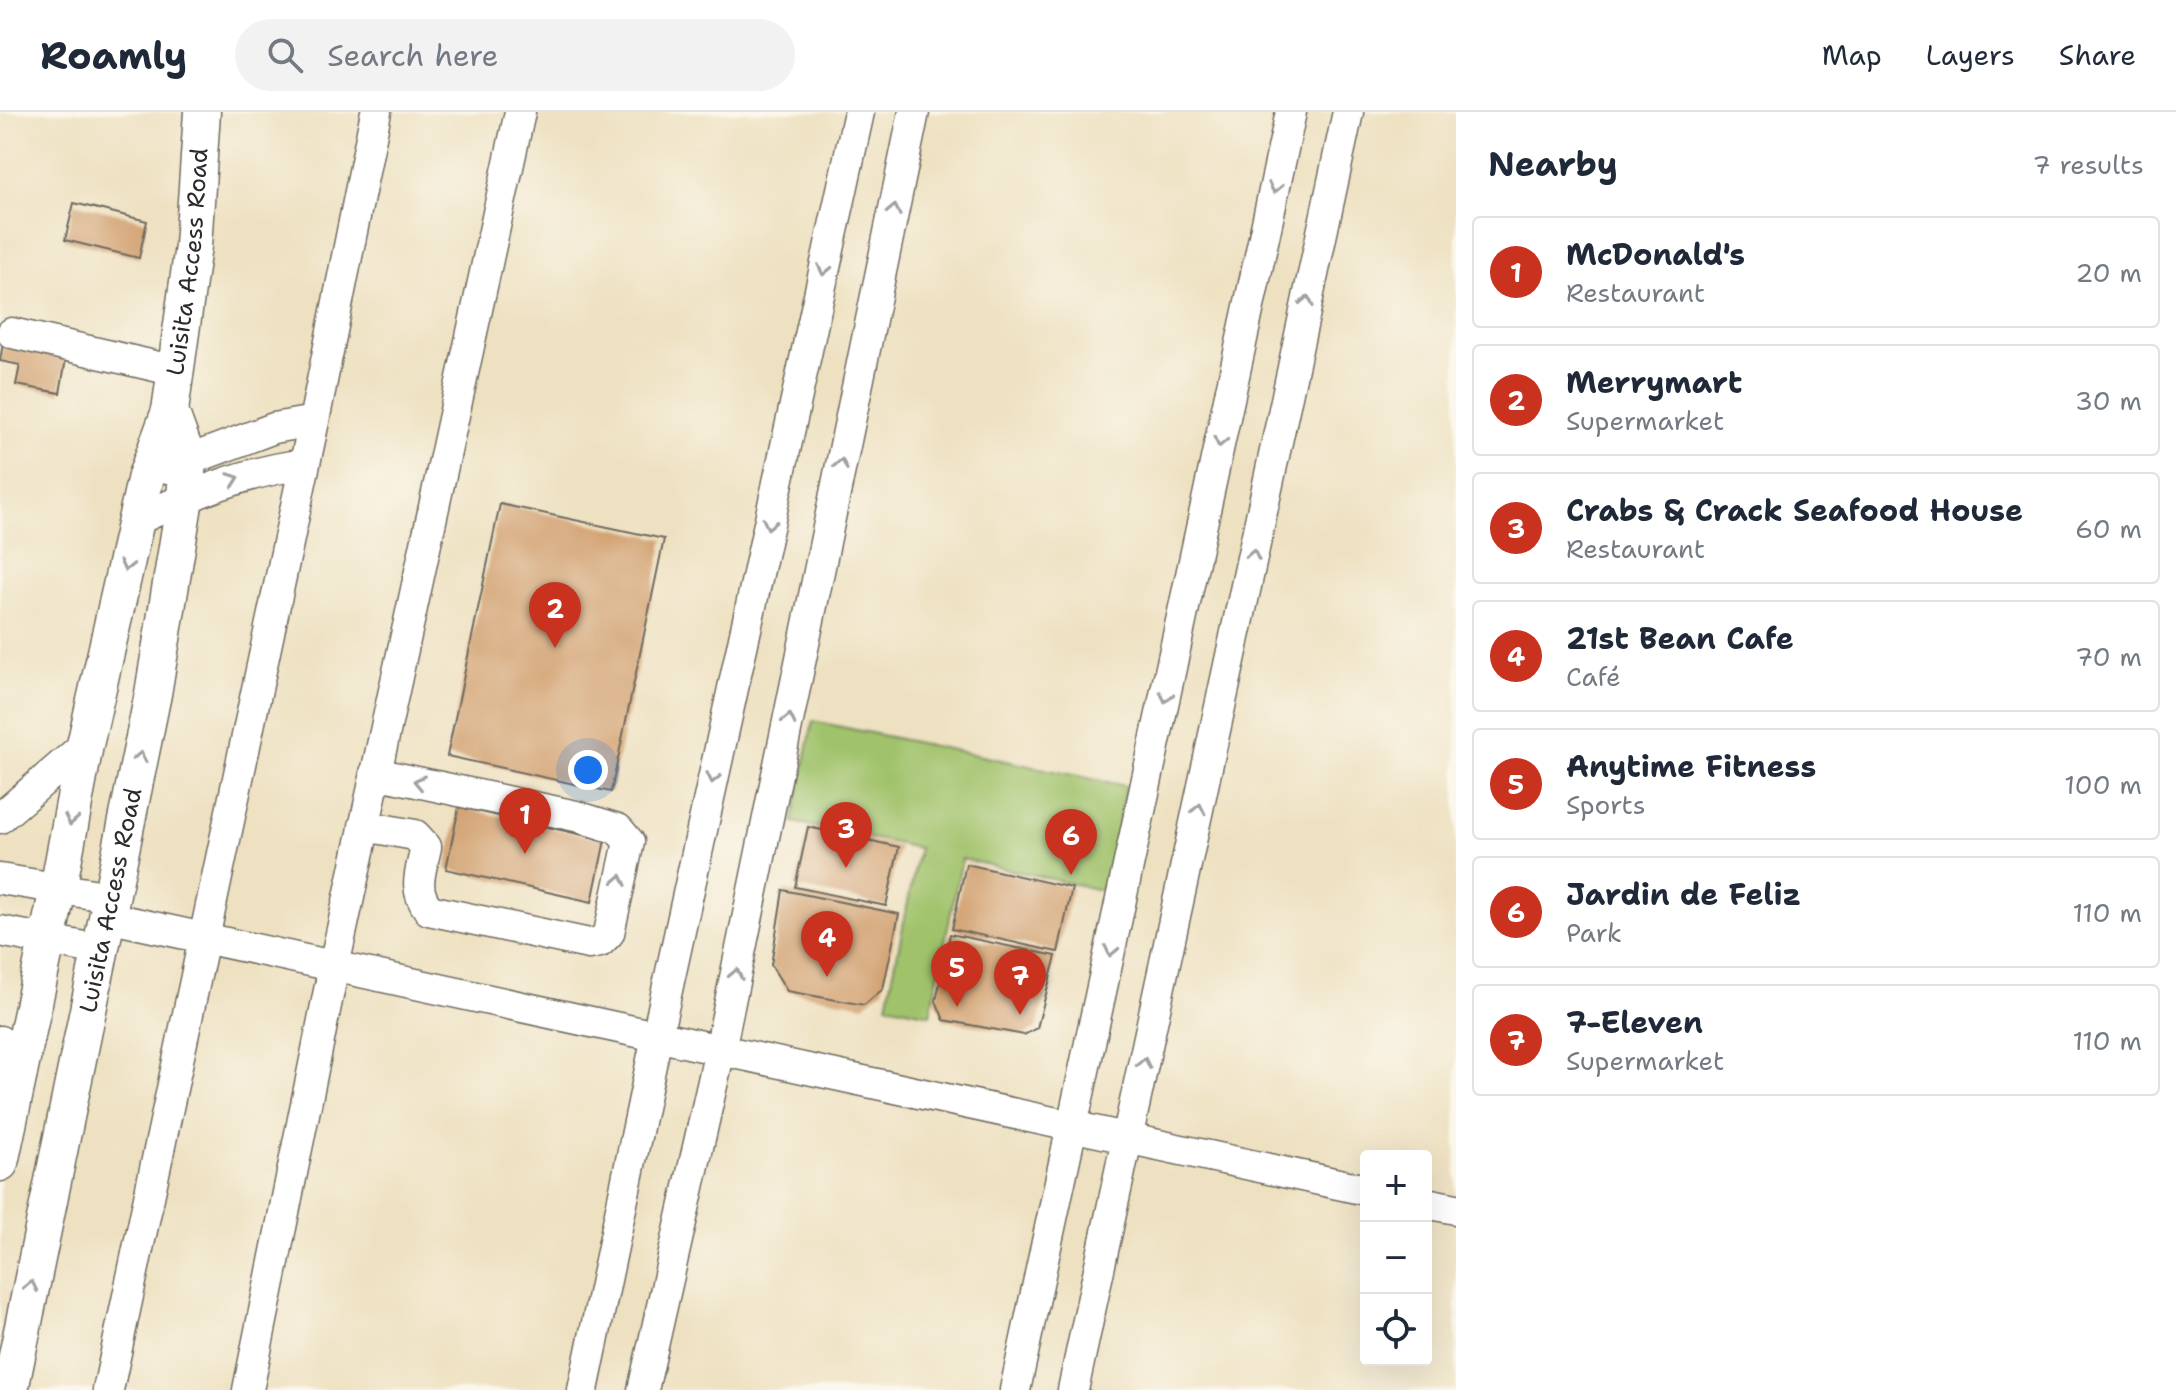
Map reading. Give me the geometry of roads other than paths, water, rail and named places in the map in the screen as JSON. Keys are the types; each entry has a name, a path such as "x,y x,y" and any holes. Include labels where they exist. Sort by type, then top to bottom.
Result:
{"main road":[{"name":"Luisita Access Road","path":"0,1163 85,745 146,476 170,411 193,246 202,112"},
{"name":"Luisita Access Road","path":"10,1390 153,694 185,498 188,460 170,411"}],"street":[{"path":"108,1390 305,464 376,112"},
{"path":"248,1390 375,773 520,112"},
{"path":"583,1390 859,112"},
{"path":"643,1390 720,1050 914,112"},
{"path":"1015,1390 1291,112"},
{"path":"1073,1390 1348,112"},
{"path":"12,333 176,371"},
{"path":"146,476 274,428 314,421"},
{"path":"137,520 185,498 268,469 305,464"},
{"path":"0,818 85,745"},
{"path":"364,826 415,835 426,847 418,888 419,897 429,910 589,944 600,942 609,933 629,842 618,829 576,816 375,773"},
{"path":"0,879 58,889 106,921 204,937 1360,1189"},
{"path":"0,931 46,940 106,921"},
{"path":"0,1041 17,1081"},
{"path":"1432,1204 1456,1209"}],"place":[{"name":"Merrymart","path":"555,648"},
{"name":"McDonald's","path":"525,854"},
{"name":"Crabs & Crack Seafood House","path":"846,868"},
{"name":"Jardin de Feliz","path":"1071,875"},
{"name":"21st Bean Cafe","path":"827,977"},
{"name":"Anytime Fitness","path":"957,1007"},
{"name":"7-Eleven","path":"1020,1015"}]}
